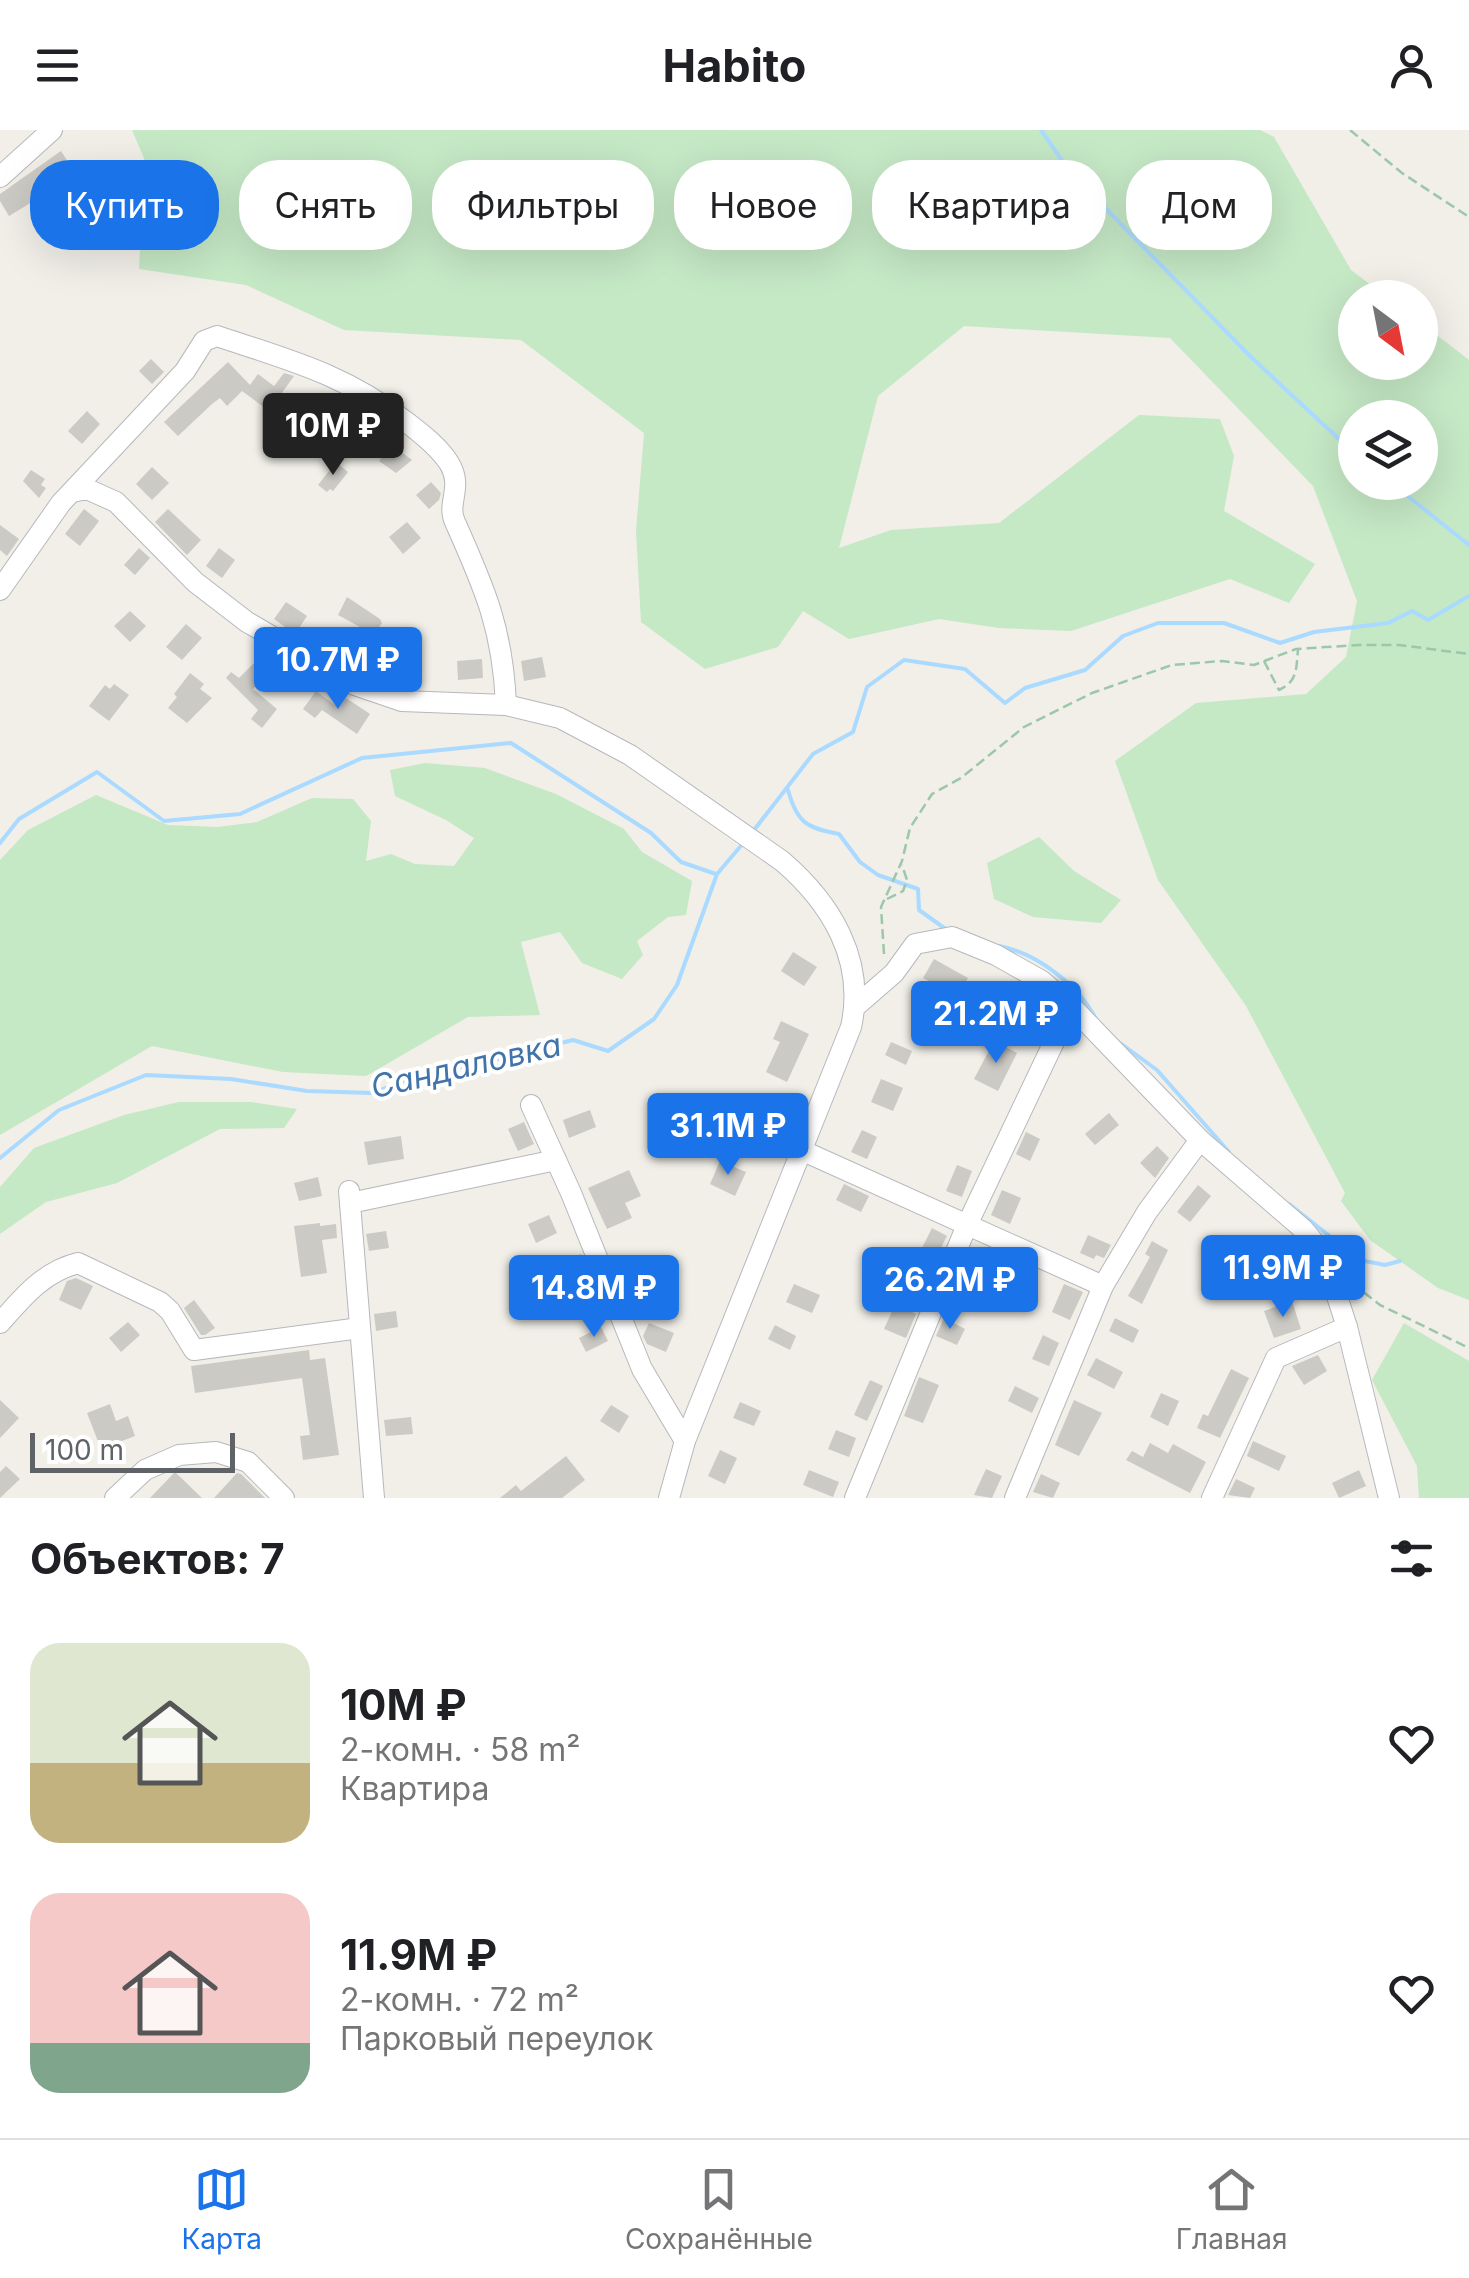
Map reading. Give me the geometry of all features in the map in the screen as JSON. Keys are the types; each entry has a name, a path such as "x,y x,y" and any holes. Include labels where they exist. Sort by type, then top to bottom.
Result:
{"street":[{"path":"0,178 52,130"},
{"path":"0,590 60,503 186,371 204,341 217,336 356,386 439,450 457,485 452,516 495,617 503,653 506,705"},
{"path":"72,492 86,489 116,502 195,582 247,622 356,685 402,700 506,705 560,718 591,732 630,754 782,860 834,919 852,962 856,1006 851,1027 685,1441 669,1498"},
{"path":"856,1006 894,973 915,944 952,938 996,955 1042,981 1071,1006 1200,1140 1303,1230 1324,1254 1390,1498"},
{"path":"855,1498 967,1224 1071,1006"},
{"path":"532,1105 642,1369 685,1441"},
{"path":"1014,1498 1103,1286 1147,1212 1200,1140"},
{"path":"802,1150 1103,1286"},
{"path":"374,1498 350,1197 556,1160"},
{"path":"0,1324 54,1270 78,1263 160,1302 194,1350 360,1328"},
{"path":"1212,1498 1276,1358 1346,1327"},
{"path":"115,1498 146,1470 162,1462 179,1455 216,1452 248,1462 284,1498"}],"path":[{"path":"1350,130 1402,173 1469,217"},
{"path":"884,956 881,907 901,863 910,828 932,794 962,778 1024,727 1092,693 1172,665 1222,661 1254,665 1298,649 1398,645 1469,654"},
{"path":"1264,661 1280,690 1296,676 1298,649"},
{"path":"884,901 903,892 908,880 901,863"},
{"path":"1346,1276 1380,1305 1469,1348"}],"green space":[{"path":"132,130 1260,130 1274,137 1351,270 1364,280 1338,280 1338,380 1438,380 1438,336 1469,360 1469,1300 1438,1288 1370,1240 1341,1201 1345,1193 1246,1006 1158,880 1115,761 1196,703 1306,694 1346,657 1357,601 1313,486 1170,338 964,326 878,396 839,548 891,530 999,523 1139,415 1220,419 1234,456 1224,511 1315,564 1289,603 1230,579 1071,631 999,628 939,619 849,639 803,611 778,647 705,669 641,622 636,531 644,433 521,340 344,330 246,285 139,269 140,250 219,250 219,160 144,160"},
{"path":"425,763 485,768 556,794 624,829 642,852 692,881 686,915 668,917 637,941 643,955 622,979 582,963 560,932 521,942 540,1015 468,1017 366,1076 283,1072 152,1046 0,1135 0,860 28,830 96,795 168,825 217,827 257,822 312,798 353,799 371,821 366,861 391,854 415,864 454,866 474,838 395,796 390,770"},
{"path":"1039,837 1074,871 1121,900 1101,923 1033,917 994,899 987,863"},
{"path":"179,1102 251,1102 297,1109 284,1128 220,1129 117,1183 46,1202 0,1234 0,1187 34,1148 124,1115"},
{"path":"1404,1323 1469,1361 1469,1498 1419,1498 1417,1466 1372,1380"}],"building":[{"path":"61,151 67,160 48,160"},
{"path":"30,173 30,203 9,216 0,194"},
{"path":"151,359 164,372 152,384 139,371"},
{"path":"228,362 250,385 258,374 274,386 284,373 294,376 269,411 242,391 227,406 220,398 178,436 164,422"},
{"path":"87,411 100,424 82,444 68,431"},
{"path":"336,411 354,423 340,444 322,433"},
{"path":"391,444 412,460 396,473 379,461"},
{"path":"336,462 348,472 333,491 327,492 318,485"},
{"path":"152,467 169,483 152,500 136,484"},
{"path":"31,470 45,479 41,485 46,488 39,498 23,481"},
{"path":"431,482 441,493 429,509 416,495"},
{"path":"84,509 99,521 80,546 65,534"},
{"path":"168,509 201,540 187,555 155,522"},
{"path":"407,522 421,538 403,554 389,537"},
{"path":"0,525 19,539 7,556 0,550"},
{"path":"139,548 150,558 135,575 124,565"},
{"path":"219,548 235,560 222,578 206,566"},
{"path":"347,597 382,623 362,650 349,641 360,627 338,615"},
{"path":"286,602 307,616 295,634 274,619"},
{"path":"130,611 146,626 130,642 114,626"},
{"path":"186,624 202,638 182,660 166,647"},
{"path":"369,651 390,665 380,679 357,669"},
{"path":"262,655 275,667 253,689 277,709 262,728 251,719 258,710 226,678 231,672 239,678"},
{"path":"542,657 546,677 524,681 521,661"},
{"path":"482,659 483,678 458,680 457,661"},
{"path":"190,673 204,684 200,689 212,698 187,723 168,708"},
{"path":"114,684 129,695 109,721 89,706 105,685 110,689"},
{"path":"316,691 339,708 346,698 370,714 357,734 322,710 315,718 303,709"},
{"path":"793,952 817,967 804,986 781,971"},
{"path":"934,959 968,978 955,1002 923,978"},
{"path":"781,1021 809,1034 787,1082 766,1072 780,1042 773,1039"},
{"path":"994,1041 1017,1053 998,1091 974,1079"},
{"path":"891,1042 912,1051 906,1065 885,1055"},
{"path":"881,1079 903,1088 893,1111 871,1102"},
{"path":"590,1110 596,1127 569,1138 563,1120"},
{"path":"756,1111 771,1117 761,1141 746,1135"},
{"path":"1109,1113 1119,1125 1095,1145 1085,1134"},
{"path":"524,1122 534,1144 518,1151 508,1129"},
{"path":"862,1130 877,1137 867,1159 851,1152"},
{"path":"1026,1132 1040,1139 1030,1161 1016,1154"},
{"path":"401,1136 404,1159 368,1165 364,1142"},
{"path":"1157,1146 1169,1158 1155,1178 1140,1163"},
{"path":"720,1161 746,1172 735,1196 710,1184"},
{"path":"957,1165 972,1171 962,1197 946,1191"},
{"path":"629,1170 641,1196 625,1203 632,1218 607,1229 588,1188"},
{"path":"318,1177 322,1196 299,1201 294,1183"},
{"path":"844,1184 869,1196 861,1212 836,1200"},
{"path":"1198,1185 1211,1196 1190,1222 1177,1212"},
{"path":"1002,1190 1021,1198 1010,1224 991,1215"},
{"path":"549,1215 557,1233 536,1243 528,1224"},
{"path":"336,1224 337,1238 322,1240 327,1273 301,1277 294,1226"},
{"path":"932,1228 947,1236 936,1257 921,1250"},
{"path":"386,1231 389,1248 369,1251 366,1234"},
{"path":"1088,1235 1111,1245 1104,1258 1096,1255 1094,1259 1080,1253"},
{"path":"1152,1241 1168,1250 1142,1304 1128,1296 1150,1257 1145,1254"},
{"path":"1266,1248 1285,1265 1266,1287 1247,1271"},
{"path":"581,1254 596,1297 571,1308 563,1288 575,1283 566,1260"},
{"path":"909,1274 923,1281 910,1311 916,1314 906,1338 884,1329"},
{"path":"76,1278 93,1286 81,1310 59,1300 67,1281"},
{"path":"794,1284 820,1295 812,1313 786,1302"},
{"path":"1064,1284 1083,1292 1070,1320 1052,1312"},
{"path":"194,1300 215,1328 205,1335 201,1335 184,1308"},
{"path":"1292,1301 1301,1329 1274,1338 1264,1311"},
{"path":"396,1311 398,1327 376,1331 374,1314"},
{"path":"944,1318 965,1329 957,1345 936,1336"},
{"path":"1115,1318 1139,1330 1133,1343 1109,1331"},
{"path":"128,1322 140,1335 121,1352 109,1338"},
{"path":"649,1323 674,1333 666,1352 647,1344 643,1336"},
{"path":"775,1325 796,1336 790,1350 768,1339"},
{"path":"601,1327 608,1341 586,1352 579,1338"},
{"path":"1043,1335 1059,1343 1049,1366 1032,1359"},
{"path":"309,1350 310,1360 325,1358 339,1455 303,1460 300,1436 310,1435 302,1378 195,1393 191,1366"},
{"path":"1318,1355 1327,1371 1304,1385 1292,1366"},
{"path":"1096,1358 1123,1372 1114,1389 1087,1375"},
{"path":"1231,1369 1249,1378 1220,1438 1197,1428 1203,1414 1208,1416"},
{"path":"919,1377 939,1385 923,1423 904,1416"},
{"path":"870,1380 883,1386 867,1421 854,1415"},
{"path":"1015,1386 1039,1398 1032,1413 1008,1401"},
{"path":"1161,1393 1179,1401 1168,1426 1150,1417"},
{"path":"0,1400 19,1418 0,1438"},
{"path":"1074,1400 1102,1413 1079,1456 1055,1445"},
{"path":"740,1402 761,1411 754,1426 733,1418"},
{"path":"110,1404 116,1421 128,1416 135,1436 101,1449 87,1413"},
{"path":"611,1405 629,1416 619,1433 600,1421"},
{"path":"411,1417 413,1434 386,1436 384,1420"},
{"path":"836,1430 856,1438 849,1457 828,1449"},
{"path":"1253,1441 1286,1456 1279,1471 1247,1456"},
{"path":"1150,1443 1168,1453 1173,1444 1206,1462 1190,1493 1126,1460 1132,1451 1143,1457"},
{"path":"720,1450 737,1458 725,1484 708,1476"},
{"path":"566,1456 585,1480 562,1498 500,1498 516,1485 521,1491"},
{"path":"6,1466 20,1479 0,1498 0,1472"},
{"path":"986,1469 1002,1476 992,1498 974,1495"},
{"path":"809,1470 839,1482 833,1497 803,1485"},
{"path":"1359,1470 1366,1486 1339,1498 1332,1483"},
{"path":"175,1472 202,1498 150,1498"},
{"path":"237,1473 241,1474 265,1498 214,1498"},
{"path":"1041,1474 1060,1483 1053,1498 1033,1492"},
{"path":"1236,1479 1255,1488 1250,1498 1228,1495"}],"waterway":[{"name":"Сандаловка","path":"1041,130 1070,172 1251,357 1338,438"},
{"name":"Сандаловка","path":"1413,500 1469,545"},
{"name":"Сандаловка","path":"754,830 813,754 853,732 867,687 904,660 965,669 1005,703 1025,688 1085,670 1123,636 1158,623 1224,623 1280,643 1314,632 1388,623 1412,611 1428,620 1469,596"},
{"path":"0,843 19,819 97,772 164,821 240,814 362,758 511,743 651,833 681,862 716,874"},
{"path":"788,790 795,810 805,822 839,834 860,862 878,875 918,889 919,910 947,930"},
{"name":"Сандаловка","path":"0,1158 59,1110 146,1075 231,1079 307,1091 372,1093 422,1074 573,1040 608,1051 654,1019 677,985 717,874 745,841"},
{"path":"999,946 1028,956 1055,972 1079,994 1096,1019"},
{"path":"1120,1043 1157,1070 1229,1152"},
{"path":"1289,1204 1360,1260 1385,1265 1400,1261"}]}
